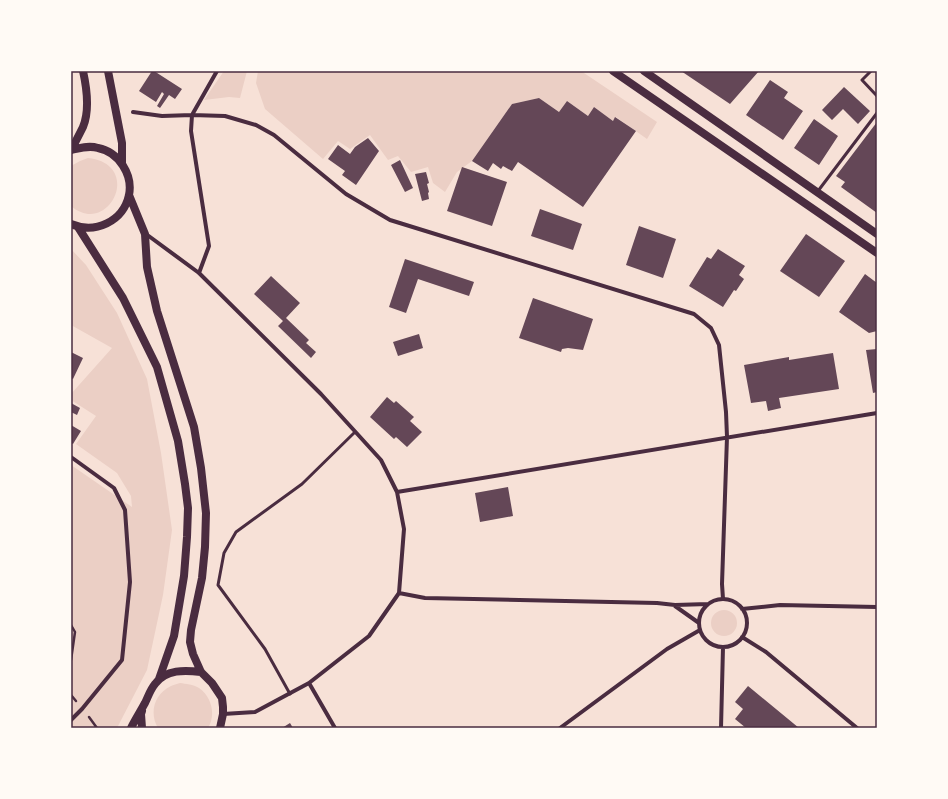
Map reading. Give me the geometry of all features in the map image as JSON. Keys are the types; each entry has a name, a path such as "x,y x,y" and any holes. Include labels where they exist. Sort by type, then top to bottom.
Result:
{"main road":[{"path":"71,150 83,127 85,119 87,89 83,71"},
{"path":"108,71 122,143 122,163"},
{"path":"613,71 877,253"},
{"path":"644,71 877,234"},
{"path":"71,150 85,147 99,148 111,153 122,163 130,184 129,195 124,208 116,218 104,225 91,228 75,225"},
{"path":"129,195 146,234 147,267 158,311 194,427 201,468 206,513 202,578 191,630 190,642 193,654 201,672 212,683 222,698 223,714 220,728"},
{"path":"75,225 123,298 157,367 178,441 188,508 184,576 174,636 159,679"},
{"path":"131,728 150,691 159,679 166,674 174,672 201,672"},
{"path":"142,728 144,704"}],"street":[{"path":"199,273 209,246 191,131 192,115 217,71"},
{"path":"133,112 162,116 225,116 256,125 274,134 346,194 390,220 694,314 711,328 719,345 726,412 727,437 722,584 723,599"},
{"path":"146,234 199,273 321,394 381,460 397,492 404,528 399,593 369,636 309,683 290,694 255,712 223,714"},
{"path":"397,492 877,413"},
{"path":"71,457 114,488 125,510 130,582 122,660 82,709 71,720"},
{"path":"399,593 426,598 657,603 675,605 708,604"},
{"path":"723,599 730,600 742,609 747,623 742,637 737,642 730,646 723,647 715,646 703,637 699,623 703,609 708,604 715,600 723,599"},
{"path":"675,605 699,623"},
{"path":"742,609 780,605 877,607"},
{"path":"560,728 667,649 700,630"},
{"path":"742,637 766,652 857,728"},
{"path":"721,728 723,647"},
{"path":"309,683 335,728"}],"lane":[{"path":"871,71 862,80 877,96"},
{"path":"817,192 877,113"},
{"path":"290,694 265,649 218,585 224,553 236,532 302,484 355,432"}],"path":[{"path":"71,625 75,632 71,660"}],"shaded area":[{"path":"224,71 247,71 240,98 229,97 204,100"},
{"path":"258,71 581,71 657,122 647,139 616,117 613,121 594,107 588,116 567,101 559,112 539,98 512,104 472,161 457,172 445,192 433,183 428,167 411,172 398,156 388,160 370,135 350,149 338,141 323,159 265,109 256,83"},
{"path":"88,158 105,163 114,173 117,184 115,196 108,206 98,213 85,213 71,206 71,166"},
{"path":"71,249 86,265 117,313 147,379 161,453 172,530 163,595 147,670 117,728 71,728 71,465 132,507 131,496 117,473 76,444 96,416 71,400 71,394 112,348 71,325"},
{"path":"724,610 733,614 737,623 733,632 724,636 715,632 711,623 715,614"},
{"path":"180,683 190,684 197,687 207,696 210,701 212,712 212,718 208,728 158,728 154,716 157,699 165,689"}],"building":[{"path":"152,71 182,89 175,99 169,95 160,108 157,106 164,94 162,92 156,102 139,91"},
{"path":"681,71 759,71 730,104"},
{"path":"770,80 788,92 784,98 803,111 783,140 746,115"},
{"path":"844,87 870,111 858,124 843,109 832,120 822,110"},
{"path":"539,98 559,112 567,101 588,116 594,107 613,121 615,117 636,131 583,207 518,162 512,171 503,166 501,169 493,163 488,171 472,161 512,104"},
{"path":"814,119 838,136 819,165 794,148"},
{"path":"877,122 877,213 841,187 845,182 836,176"},
{"path":"368,138 379,151 356,185 342,175 345,171 328,159 338,145 350,154 355,147"},
{"path":"400,160 413,188 405,192 391,165"},
{"path":"462,167 507,182 492,226 447,211"},
{"path":"426,172 429,183 427,184 429,199 422,201 415,174"},
{"path":"540,209 582,224 573,250 531,236"},
{"path":"639,226 676,239 663,278 626,265"},
{"path":"806,234 845,261 819,297 780,271"},
{"path":"718,249 745,266 739,275 744,279 736,291 734,290 723,307 689,286 707,257 711,259"},
{"path":"405,259 474,282 469,296 418,279 406,313 389,307"},
{"path":"865,274 877,283 877,331 869,333 839,312"},
{"path":"271,276 300,303 286,318 309,340 306,343 316,352 311,358 278,326 283,321 254,294"},
{"path":"533,298 593,319 583,350 568,348 562,349 561,352 519,338"},
{"path":"419,334 423,348 398,356 393,342"},
{"path":"877,349 877,392 873,393 866,350"},
{"path":"71,352 83,358 73,379 71,378"},
{"path":"833,353 839,389 779,398 781,408 768,411 766,401 751,403 744,365 789,357 789,360"},
{"path":"387,397 394,403 396,401 414,417 410,421 422,432 407,447 396,437 394,439 370,417"},
{"path":"71,403 80,408 77,415 71,412"},
{"path":"71,425 81,431 73,444 71,443"},
{"path":"508,487 513,516 480,522 475,493"},
{"path":"748,686 799,728 746,728 735,719 743,709 735,702"},
{"path":"290,723 293,728 282,728"}]}
